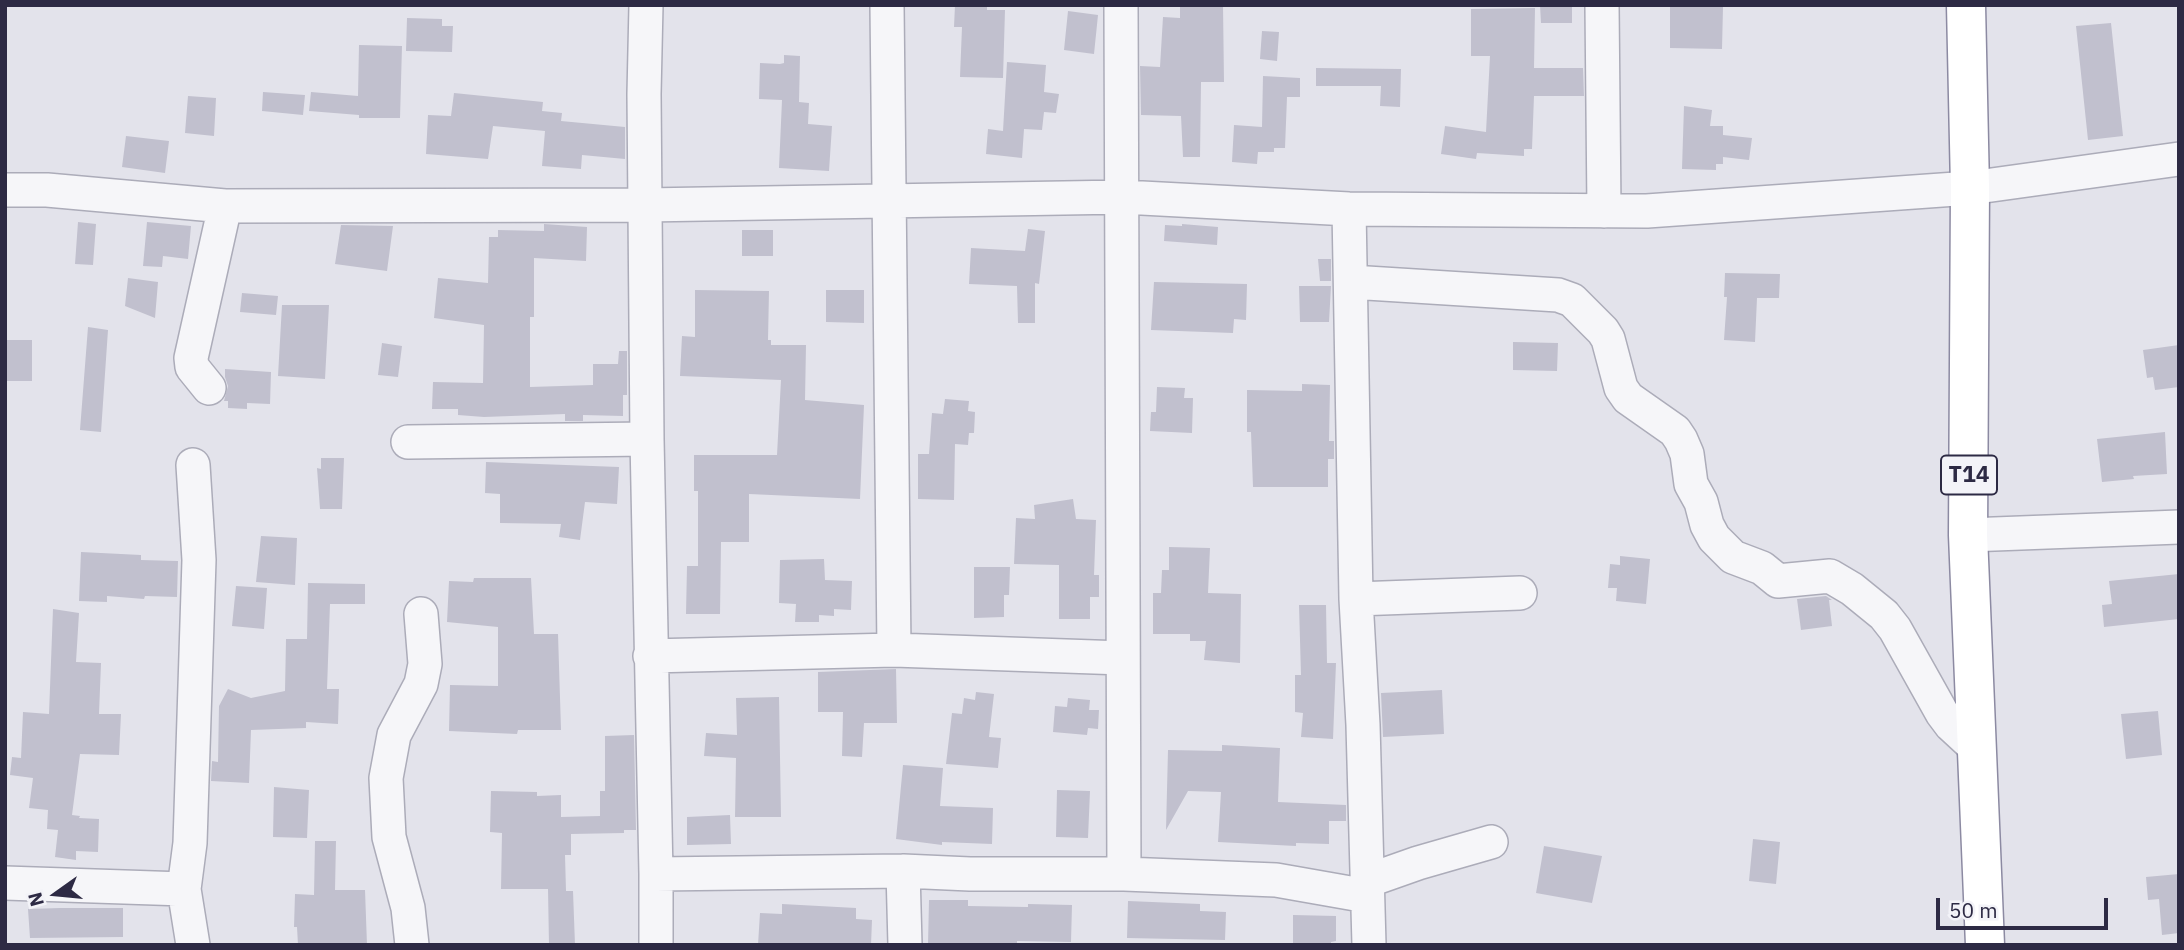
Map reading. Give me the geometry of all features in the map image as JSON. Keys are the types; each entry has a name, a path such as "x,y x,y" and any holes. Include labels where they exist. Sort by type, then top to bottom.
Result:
{"highway":[{"name":"T14","path":"1966,5 1970,188 1968,535 1985,945"}],"street":[{"path":"646,5 644,94 647,439 656,945"},
{"path":"887,5 894,650"},
{"path":"1121,5 1124,874"},
{"path":"1602,5 1604,211"},
{"path":"5,190 47,190 225,206 645,205 1122,197 1349,209 1647,211 1970,188 2179,159"},
{"path":"209,388 192,367 191,358 225,206"},
{"path":"1349,209 1356,599 1363,725 1369,945"},
{"path":"1351,282 1558,295 1572,299 1608,339 1621,388 1628,398 1675,431 1681,440 1687,454 1691,484 1701,502 1707,525 1714,538 1733,557 1762,568 1778,581 1830,576 1852,589 1884,615 1895,629 1942,713 1977,749"},
{"path":"408,442 647,439"},
{"path":"193,464 199,560 191,843 184,889 193,945"},
{"path":"1968,535 2179,527"},
{"path":"1356,599 1520,593"},
{"path":"412,945 408,908 388,837 386,778 394,735 421,684 425,664 422,614"},
{"path":"650,656 894,650 1123,658"},
{"path":"656,874 903,871 1124,874 1276,880 1367,889 1418,863 1491,842"},
{"path":"903,871 905,945"},
{"path":"5,883 184,889"}],"building":[{"path":"955,5 987,5 987,10 1005,10 1003,78 960,77 962,27 954,27"},
{"path":"1180,5 1223,5 1224,82 1201,82 1200,157 1183,157 1181,116 1141,115 1140,66 1160,67 1163,17 1180,18"},
{"path":"1540,5 1572,5 1572,23 1541,23"},
{"path":"1670,6 1723,7 1722,49 1670,48"},
{"path":"1535,8 1534,68 1583,68 1584,96 1534,96 1532,149 1524,149 1524,156 1477,153 1476,159 1441,154 1445,126 1486,132 1490,56 1471,56 1471,9"},
{"path":"1068,11 1098,15 1094,54 1064,50"},
{"path":"407,18 442,19 442,26 453,26 452,52 406,51"},
{"path":"2111,23 2123,136 2088,140 2076,26"},
{"path":"1262,31 1279,32 1277,61 1260,59"},
{"path":"359,45 402,46 400,118 359,118 359,115 309,111 311,92 358,96"},
{"path":"784,55 800,56 799,102 809,103 808,124 832,126 829,171 779,168 782,100 759,99 760,63 784,63"},
{"path":"1007,62 1046,65 1044,92 1059,94 1056,113 1044,112 1042,130 1024,129 1022,158 986,154 988,129 1003,131"},
{"path":"1316,68 1401,69 1400,107 1380,106 1381,86 1316,86"},
{"path":"1263,76 1300,78 1300,97 1287,97 1285,148 1274,148 1274,152 1258,152 1257,164 1232,162 1234,125 1262,127"},
{"path":"263,92 305,95 303,115 262,111"},
{"path":"454,93 543,102 542,111 562,113 561,121 625,127 625,159 582,155 581,169 542,166 545,131 493,126 488,159 426,154 428,115 451,116"},
{"path":"188,96 216,98 214,136 185,133"},
{"path":"1684,106 1712,110 1710,126 1723,126 1723,135 1752,138 1749,160 1723,157 1723,164 1716,164 1716,170 1682,169"},
{"path":"126,136 169,141 165,173 122,167"},
{"path":"78,222 96,224 93,265 75,264"},
{"path":"147,222 191,226 188,259 163,256 162,267 143,266"},
{"path":"544,224 587,227 586,261 534,258 534,317 530,317 530,387 593,385 593,364 618,364 619,351 627,351 627,395 623,395 623,416 583,415 583,421 565,421 565,414 484,417 458,415 458,409 432,409 433,382 483,383 484,325 434,318 438,278 488,283 489,237 498,237 498,230 544,231"},
{"path":"341,225 393,226 387,271 335,264"},
{"path":"1165,225 1218,227 1217,245 1164,241"},
{"path":"1028,229 1045,231 1039,284 1035,283 1035,323 1018,323 1017,286 969,284 971,248 1025,251"},
{"path":"742,230 773,230 773,256 742,256"},
{"path":"1318,259 1331,259 1331,281 1320,281"},
{"path":"1725,273 1780,274 1779,298 1757,298 1755,342 1724,340 1727,297 1724,297"},
{"path":"128,278 158,282 155,318 125,306"},
{"path":"1154,282 1247,284 1246,320 1234,319 1233,333 1151,330"},
{"path":"1299,286 1331,286 1329,322 1300,322"},
{"path":"695,290 769,291 768,340 771,340 771,345 806,345 805,400 864,405 860,499 749,494 749,542 721,542 720,614 686,614 687,566 698,566 698,491 694,491 694,455 777,455 781,380 680,376 682,336 695,337"},
{"path":"826,290 864,290 864,323 826,322"},
{"path":"242,293 278,296 276,315 240,312"},
{"path":"282,305 329,305 325,379 278,376"},
{"path":"88,327 108,330 101,432 80,430"},
{"path":"5,340 32,340 32,381 5,381"},
{"path":"1513,342 1558,343 1557,371 1513,370"},
{"path":"382,343 402,346 398,377 378,375"},
{"path":"2179,345 2179,387 2155,390 2153,377 2147,378 2143,350"},
{"path":"225,369 271,372 270,404 247,403 247,409 228,408 228,401 224,401 228,386"},
{"path":"1302,384 1330,385 1329,441 1334,441 1334,459 1328,459 1328,487 1253,487 1251,432 1247,432 1247,390 1302,391"},
{"path":"1157,387 1185,388 1184,398 1193,398 1192,433 1150,431 1151,412 1156,412"},
{"path":"945,399 969,401 968,411 975,412 974,433 969,433 968,445 955,444 954,500 918,499 918,454 929,454 932,413 943,414"},
{"path":"2165,432 2167,474 2133,476 2134,479 2102,482 2097,439"},
{"path":"321,458 344,458 342,509 320,509 317,468 321,469"},
{"path":"486,462 619,467 617,504 585,502 580,540 559,537 561,524 500,523 500,494 485,493"},
{"path":"1073,499 1076,519 1096,520 1094,575 1099,575 1099,597 1090,597 1090,619 1059,619 1059,565 1014,564 1016,518 1035,519 1034,505"},
{"path":"261,536 297,538 295,585 256,582"},
{"path":"1169,547 1210,548 1208,593 1241,594 1240,663 1204,660 1206,641 1190,641 1190,634 1153,634 1153,593 1161,593 1162,570 1169,570"},
{"path":"81,552 141,555 141,560 178,561 177,597 145,596 144,599 107,596 107,602 79,601"},
{"path":"1620,556 1650,559 1646,604 1616,601 1617,588 1608,588 1610,564 1620,565"},
{"path":"824,559 825,580 852,581 851,610 834,609 834,616 819,615 819,622 795,622 796,604 779,603 780,560"},
{"path":"974,567 1010,567 1009,595 1004,595 1004,617 974,618"},
{"path":"2179,574 2179,619 2104,627 2102,605 2112,604 2109,581"},
{"path":"474,578 531,578 534,634 558,634 561,730 518,730 517,734 449,731 450,685 498,686 498,627 447,622 449,581 473,582"},
{"path":"308,583 365,584 365,604 330,604 327,689 339,689 338,724 306,722 306,728 251,730 249,783 211,781 212,761 218,762 219,706 228,689 251,698 285,691 286,639 307,639"},
{"path":"236,586 267,588 264,629 232,626"},
{"path":"1826,596 1832,600 1829,600 1832,626 1801,630 1797,599"},
{"path":"1299,605 1326,605 1327,663 1336,663 1333,739 1301,737 1303,713 1295,712 1295,675 1301,675"},
{"path":"53,609 79,613 76,662 101,663 99,714 121,714 119,755 80,754 72,815 99,819 98,852 76,851 76,860 55,857 58,830 47,829 48,810 29,808 33,778 10,775 12,757 21,758 23,712 49,714"},
{"path":"896,669 897,723 864,723 862,757 842,756 843,712 818,712 818,672"},
{"path":"1442,690 1444,734 1383,737 1381,693"},
{"path":"976,692 994,694 989,737 1001,738 998,768 946,764 952,713 962,714 964,698 975,700"},
{"path":"779,697 781,817 735,817 736,758 704,756 706,733 737,735 736,698"},
{"path":"1068,698 1090,700 1089,710 1099,710 1098,729 1088,728 1087,735 1053,732 1055,706 1067,707"},
{"path":"2158,711 2162,755 2126,759 2121,714"},
{"path":"634,735 636,830 624,830 624,833 571,834 571,855 565,855 566,891 573,891 575,945 549,945 548,889 501,889 502,833 490,832 491,791 537,792 537,796 561,795 561,817 600,816 600,791 605,791 605,736"},
{"path":"1222,745 1280,748 1278,802 1346,805 1346,821 1329,821 1329,844 1296,843 1296,846 1218,842 1221,792 1188,791 1166,830 1168,750 1222,751"},
{"path":"903,765 943,768 940,806 993,808 992,844 942,842 942,845 896,839"},
{"path":"274,787 309,790 307,838 273,837"},
{"path":"1057,790 1090,791 1088,838 1056,837"},
{"path":"730,815 731,844 687,845 687,817"},
{"path":"1753,839 1780,842 1776,884 1749,881"},
{"path":"315,841 336,841 335,890 365,890 367,945 298,945 297,927 294,927 295,894 314,895"},
{"path":"1544,846 1602,856 1592,903 1536,893"},
{"path":"2179,874 2179,933 2162,935 2159,899 2148,900 2146,877"},
{"path":"929,900 968,900 968,906 1072,905 1071,942 1017,941 1017,945 928,945"},
{"path":"1128,901 1200,904 1200,911 1226,912 1225,940 1127,938"},
{"path":"782,904 856,908 856,919 872,920 871,945 758,945 760,913 782,914"},
{"path":"123,908 123,937 30,938 28,909"},
{"path":"1293,915 1336,916 1336,941 1331,942 1331,945 1293,945"}]}
